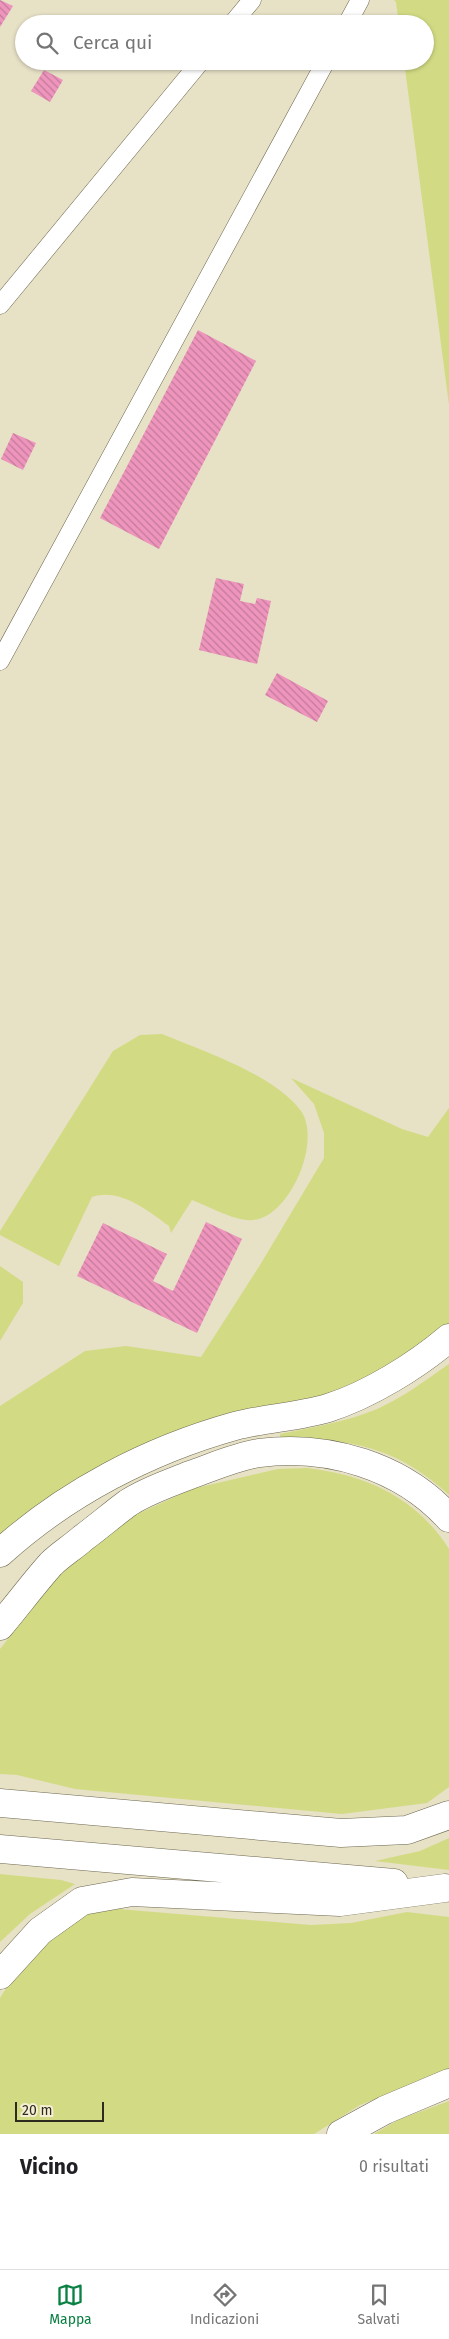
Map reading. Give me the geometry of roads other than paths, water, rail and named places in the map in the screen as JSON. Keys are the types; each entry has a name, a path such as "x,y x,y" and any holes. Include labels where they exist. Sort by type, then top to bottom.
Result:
{"main road":[{"path":"0,1553 13,1541 95,1482 171,1448 235,1426 328,1408 368,1390 407,1369 449,1338"},
{"path":"0,1626 52,1564 130,1502 175,1481 240,1458 284,1451 311,1451 363,1462 410,1485 449,1518"},
{"path":"0,1803 341,1834 407,1830 449,1815"},
{"path":"0,1849 447,1888"},
{"path":"0,1975 40,1931 82,1901 132,1892 340,1902 447,1888"},
{"path":"341,2134 385,2110 449,2084"}],"lane":[{"path":"240,15 252,0"},
{"path":"352,15 360,0"},
{"path":"0,306 194,70"},
{"path":"0,662 321,70"}]}
